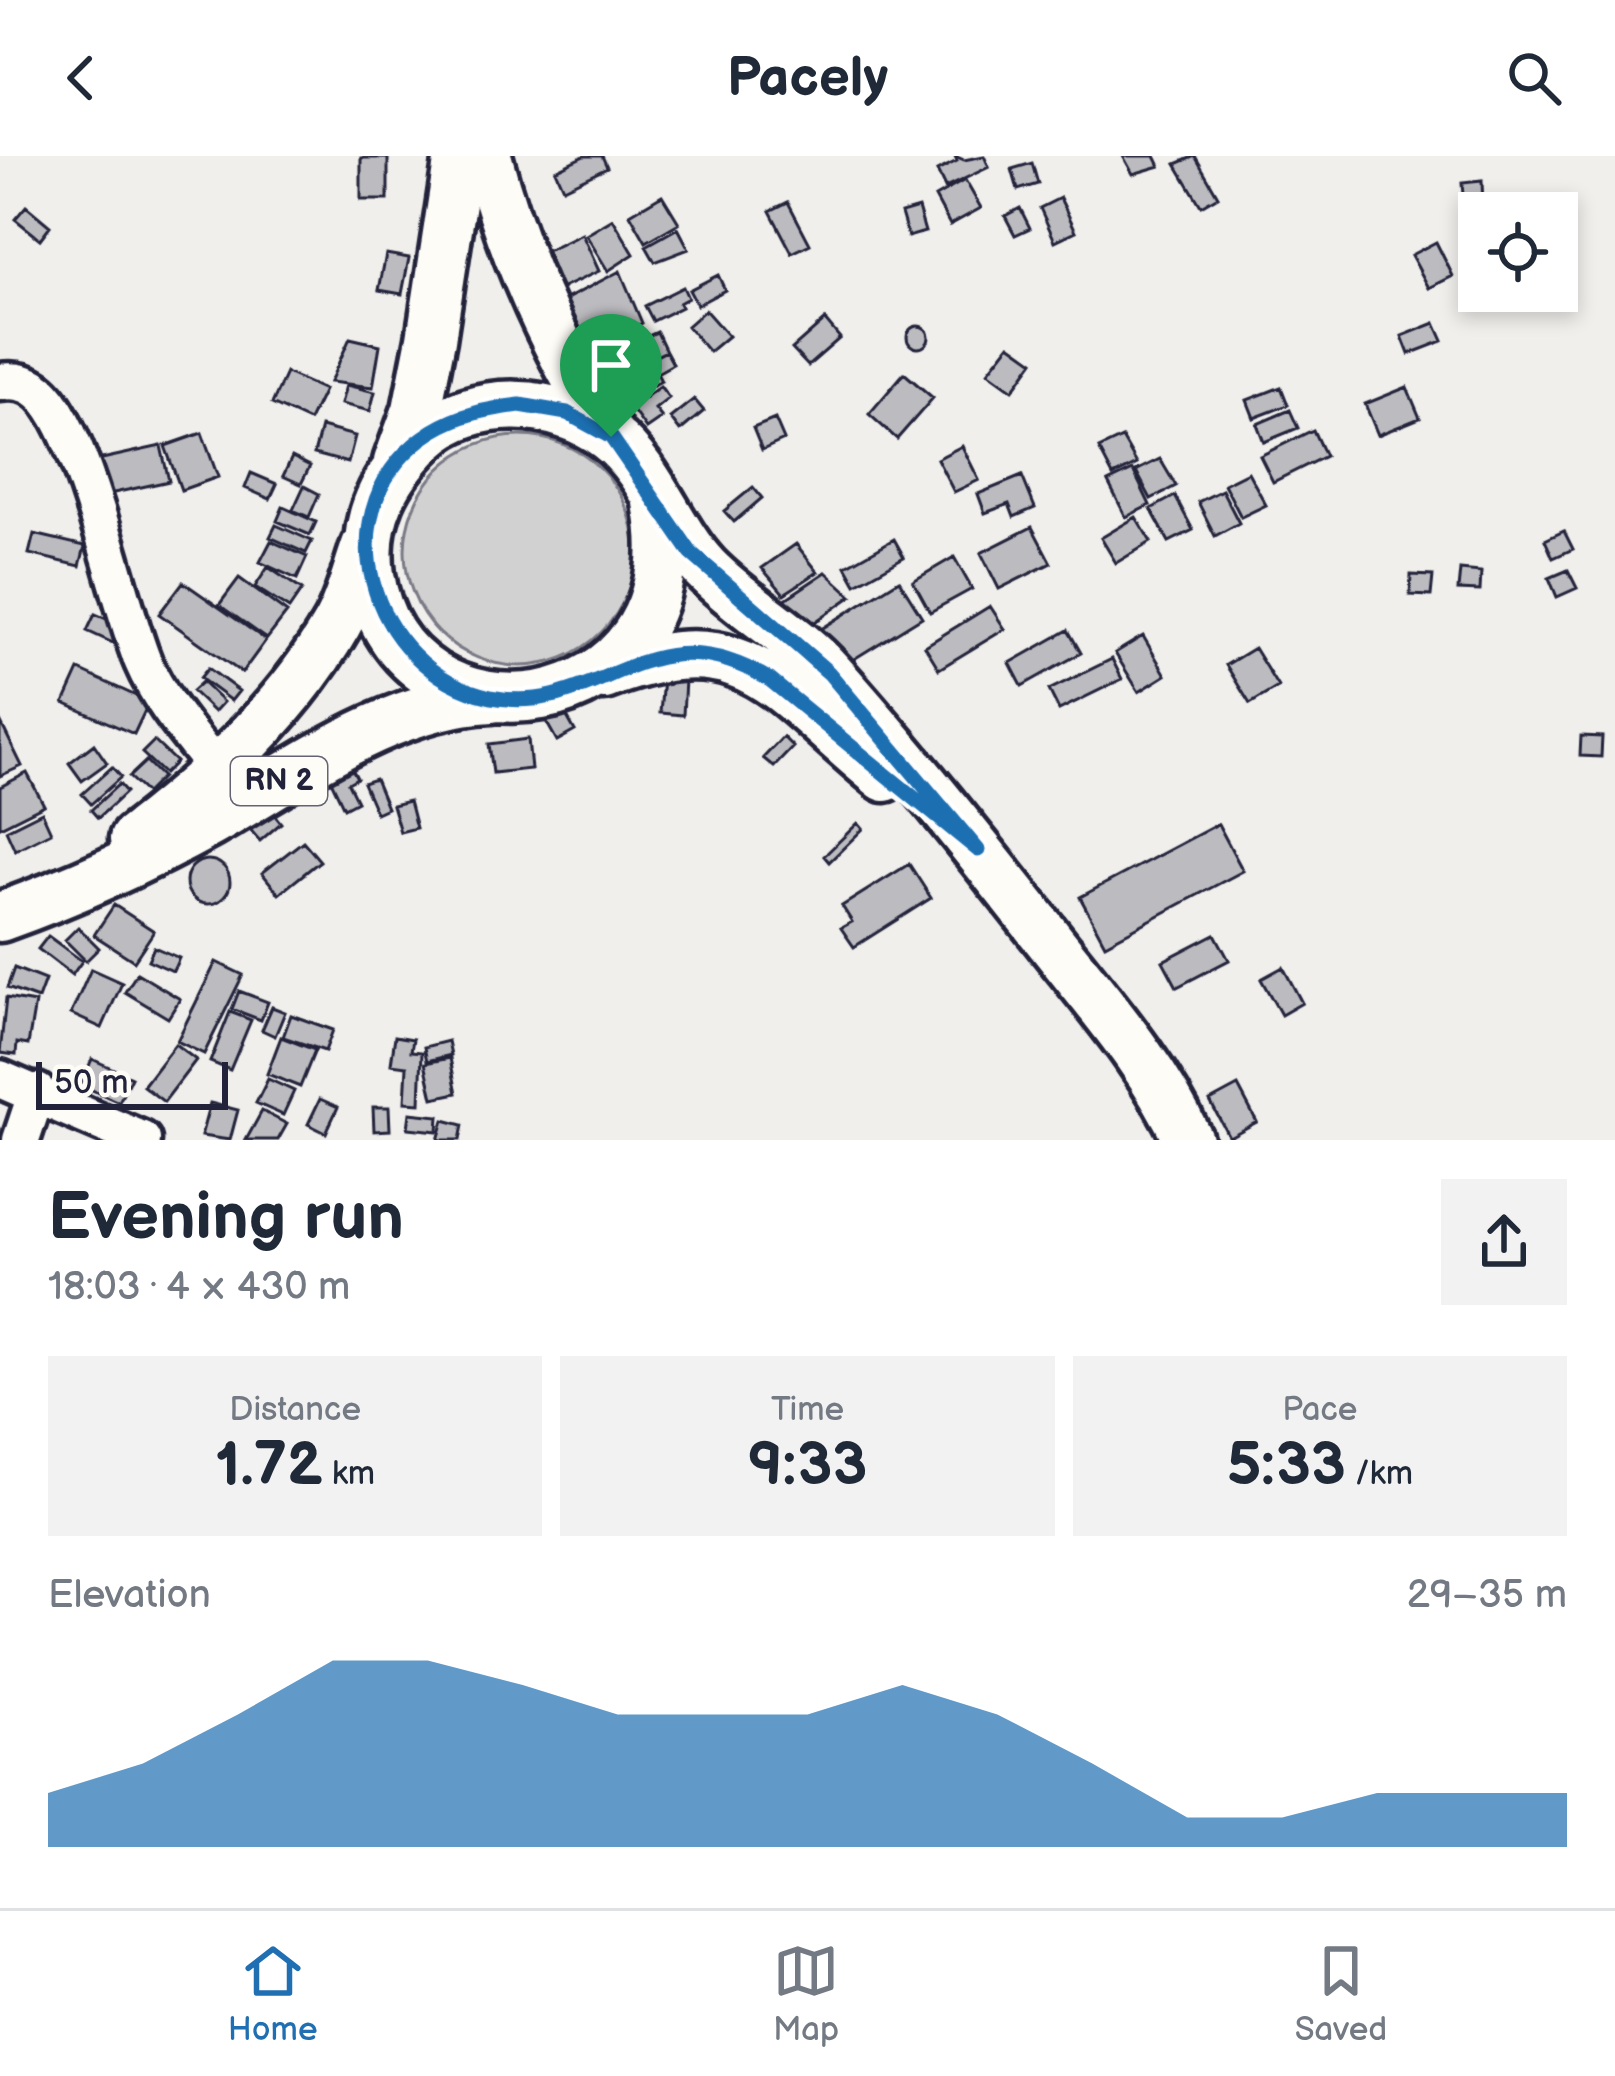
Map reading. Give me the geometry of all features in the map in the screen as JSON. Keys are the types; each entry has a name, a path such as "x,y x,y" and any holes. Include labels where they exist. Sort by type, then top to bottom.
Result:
{"main road":[{"name":"RN 2","path":"70,892 216,769 298,679 338,622 369,539 377,501 396,467 428,357 459,156"},
{"name":"RN 2","path":"0,917 70,892 210,822 394,720 455,700 537,698 575,687 626,650 657,597 664,567 657,502 578,385 529,280 487,156"},
{"name":"RN 2","path":"396,467 429,433 458,418 520,405 567,413 611,437"},
{"path":"657,502 710,574 829,673 978,850 1139,1052 1188,1140"},
{"name":"RN 2","path":"369,539 370,577 381,613 400,644 428,670 460,689 497,698"},
{"path":"575,687 664,654 705,652 739,661 770,680 978,850"}],"street":[{"path":"0,382 15,380 35,387 53,408 95,510 143,662 165,703 216,769"},
{"path":"0,1079 142,1140"},
{"path":"21,1140 37,1093"}],"shaded area":[{"path":"520,436 564,445 601,470 626,507 635,551 626,595 601,632 564,657 520,666 476,657 439,632 414,595 405,551 414,507 439,470 476,445"}],"building":[{"path":"584,156 602,156 607,167 563,188 555,170"},
{"path":"955,156 964,160 984,156 989,167 945,188 937,171 957,161"},
{"path":"1123,156 1155,156 1160,166 1133,174"},
{"path":"1195,156 1218,196 1201,206 1176,164"},
{"path":"361,158 388,158 388,200 361,200"},
{"path":"1032,163 1038,184 1018,190 1012,169"},
{"path":"965,180 981,208 950,225 935,197"},
{"path":"1482,181 1482,192 1463,192 1462,183"},
{"path":"662,195 679,223 646,242 630,214"},
{"path":"1060,198 1076,231 1055,241 1040,208"},
{"path":"788,202 810,244 792,253 770,211"},
{"path":"26,206 50,226 40,239 15,219"},
{"path":"918,208 925,232 908,237 901,213"},
{"path":"1020,208 1030,228 1015,235 1005,216"},
{"path":"613,219 634,254 608,271 586,235"},
{"path":"678,228 689,249 655,262 646,246"},
{"path":"582,234 599,271 547,295 530,259"},
{"path":"1436,242 1453,276 1429,288 1411,255"},
{"path":"386,254 409,258 402,294 379,290"},
{"path":"620,271 642,323 584,356 557,304"},
{"path":"718,275 725,290 697,305 689,290"},
{"path":"683,287 688,298 679,303 681,307 653,321 645,306"},
{"path":"705,310 728,336 709,352 687,326"},
{"path":"825,320 840,338 808,366 792,349"},
{"path":"1435,323 1443,341 1409,354 1402,336"},
{"path":"918,326 929,337 918,348 907,337"},
{"path":"657,332 666,351 637,366 627,346"},
{"path":"350,338 380,345 373,387 330,382"},
{"path":"1010,344 1034,361 1013,390 988,372"},
{"path":"621,348 631,369 603,382 593,362"},
{"path":"666,351 673,364 657,373 661,381 648,388 637,366"},
{"path":"286,373 324,390 309,421 272,404"},
{"path":"904,373 933,398 897,439 869,414"},
{"path":"346,385 375,392 370,411 341,404"},
{"path":"660,386 669,398 655,409 662,418 646,429 631,408"},
{"path":"1281,387 1288,405 1254,418 1247,400"},
{"path":"1407,387 1420,418 1378,435 1365,404"},
{"path":"694,399 704,411 680,431 670,418"},
{"path":"1290,410 1298,428 1264,442 1257,424"},
{"path":"775,419 784,440 762,450 753,428"},
{"path":"321,427 355,436 348,463 314,454"},
{"path":"1313,430 1325,456 1273,482 1260,456"},
{"path":"202,433 218,477 181,490 165,446"},
{"path":"1122,438 1137,464 1113,476 1099,449"},
{"path":"161,446 169,481 100,496 93,461"},
{"path":"962,446 979,480 954,492 937,459"},
{"path":"292,457 310,466 301,484 283,476"},
{"path":"1160,459 1176,486 1151,499 1136,471"},
{"path":"1133,470 1150,505 1126,517 1108,482"},
{"path":"1248,472 1266,505 1241,517 1224,484"},
{"path":"251,473 277,484 270,499 245,488"},
{"path":"1022,476 1035,508 1014,517 1009,504 985,513 978,494"},
{"path":"304,486 319,494 309,517 293,510"},
{"path":"753,487 762,498 734,522 724,511"},
{"path":"1222,490 1239,523 1215,536 1198,502"},
{"path":"1175,496 1193,530 1169,542 1151,509"},
{"path":"283,507 316,522 310,535 277,521"},
{"path":"1136,517 1151,542 1116,563 1101,538"},
{"path":"276,525 312,541 306,553 270,537"},
{"path":"1032,527 1051,563 999,589 981,553"},
{"path":"1564,531 1573,549 1553,558 1545,540"},
{"path":"34,534 85,546 80,566 29,554"},
{"path":"894,539 904,557 856,584 846,566"},
{"path":"271,541 307,557 297,579 260,562"},
{"path":"796,544 818,572 784,594 762,568"},
{"path":"954,557 972,589 930,612 913,581"},
{"path":"268,567 302,590 289,609 255,587"},
{"path":"1460,570 1481,572 1480,591 1458,590"},
{"path":"1568,570 1577,588 1557,597 1549,578"},
{"path":"826,572 852,596 795,636 769,610"},
{"path":"1411,575 1433,576 1431,596 1410,595"},
{"path":"239,578 287,613 267,639 219,605"},
{"path":"899,580 922,617 841,667 818,631"},
{"path":"183,582 266,640 242,673 159,614"},
{"path":"990,606 1005,629 939,669 925,646"},
{"path":"95,614 121,625 113,643 87,631"},
{"path":"1068,630 1081,653 1022,686 1010,663"},
{"path":"1143,636 1166,675 1139,692 1115,653"},
{"path":"1254,648 1278,687 1250,704 1226,665"},
{"path":"1112,659 1122,679 1059,710 1049,690"},
{"path":"208,668 239,691 231,701 200,678"},
{"path":"79,670 149,702 134,734 64,703"},
{"path":"663,679 685,680 683,715 660,713"},
{"path":"202,682 223,702 214,712 192,691"},
{"path":"553,711 557,719 566,715 575,731 557,741 543,716"},
{"path":"0,721 22,766 0,776"},
{"path":"1581,736 1602,737 1601,757 1580,756"},
{"path":"783,737 793,747 774,767 763,758"},
{"path":"528,739 531,769 493,773 489,744"},
{"path":"154,741 176,762 164,774 142,753"},
{"path":"94,744 107,763 82,781 69,763"},
{"path":"146,761 162,777 146,793 129,777"},
{"path":"349,763 357,778 348,783 357,801 344,808 325,768"},
{"path":"112,767 121,777 91,804 82,794"},
{"path":"27,773 44,805 0,827 0,787"},
{"path":"375,779 387,808 376,813 363,783"},
{"path":"119,784 126,792 98,818 91,810"},
{"path":"409,801 416,828 400,832 392,805"},
{"path":"269,808 281,823 260,841 247,826"},
{"path":"42,812 51,832 15,850 6,830"},
{"path":"858,823 863,829 829,862 824,856"},
{"path":"1218,824 1243,871 1105,944 1080,897"},
{"path":"303,841 320,861 279,894 262,873"},
{"path":"208,860 224,866 230,882 224,898 208,904 192,898 186,882 192,866"},
{"path":"909,864 931,898 854,947 841,928 852,922 842,906"},
{"path":"114,905 154,931 134,961 94,935"},
{"path":"78,927 99,948 86,961 65,940"},
{"path":"1215,934 1229,960 1177,987 1163,961"},
{"path":"48,936 82,961 72,975 38,949"},
{"path":"154,947 179,958 173,971 148,960"},
{"path":"216,962 243,975 204,1054 177,1041"},
{"path":"1283,967 1302,1003 1281,1015 1261,979"},
{"path":"14,968 45,980 38,999 7,988"},
{"path":"91,969 122,983 102,1028 71,1014"},
{"path":"137,973 180,999 168,1018 125,992"},
{"path":"239,991 268,1002 261,1020 232,1009"},
{"path":"6,998 35,1003 28,1045 17,1043 16,1055 0,1053"},
{"path":"272,1007 285,1012 275,1036 262,1030"},
{"path":"230,1012 251,1020 230,1070 210,1062"},
{"path":"291,1015 333,1030 325,1051 283,1037"},
{"path":"395,1036 413,1039 411,1051 422,1052 420,1103 405,1102 407,1066 391,1064"},
{"path":"281,1037 315,1050 300,1087 267,1074"},
{"path":"448,1041 451,1055 427,1061 424,1047"},
{"path":"175,1044 196,1060 164,1102 143,1086"},
{"path":"450,1058 457,1093 433,1098 425,1063"},
{"path":"92,1059 131,1077 119,1102 81,1085"},
{"path":"268,1079 294,1091 283,1115 256,1103"},
{"path":"1238,1086 1257,1122 1229,1137 1210,1101"},
{"path":"320,1099 338,1107 326,1133 308,1124"},
{"path":"210,1103 238,1110 230,1140 201,1136"},
{"path":"373,1107 389,1107 390,1130 374,1131"},
{"path":"262,1111 287,1124 278,1140 246,1140"},
{"path":"410,1113 439,1116 438,1131 408,1128"},
{"path":"444,1120 463,1125 460,1140 438,1140"}],"route":[{"path":"520,405 567,413 611,437 691,553 829,673 978,850 770,680 739,661 705,652 664,654 537,698 497,698 460,689 428,670 400,644 381,613 370,577 369,539 386,484 429,433 472,411 520,405"}]}
